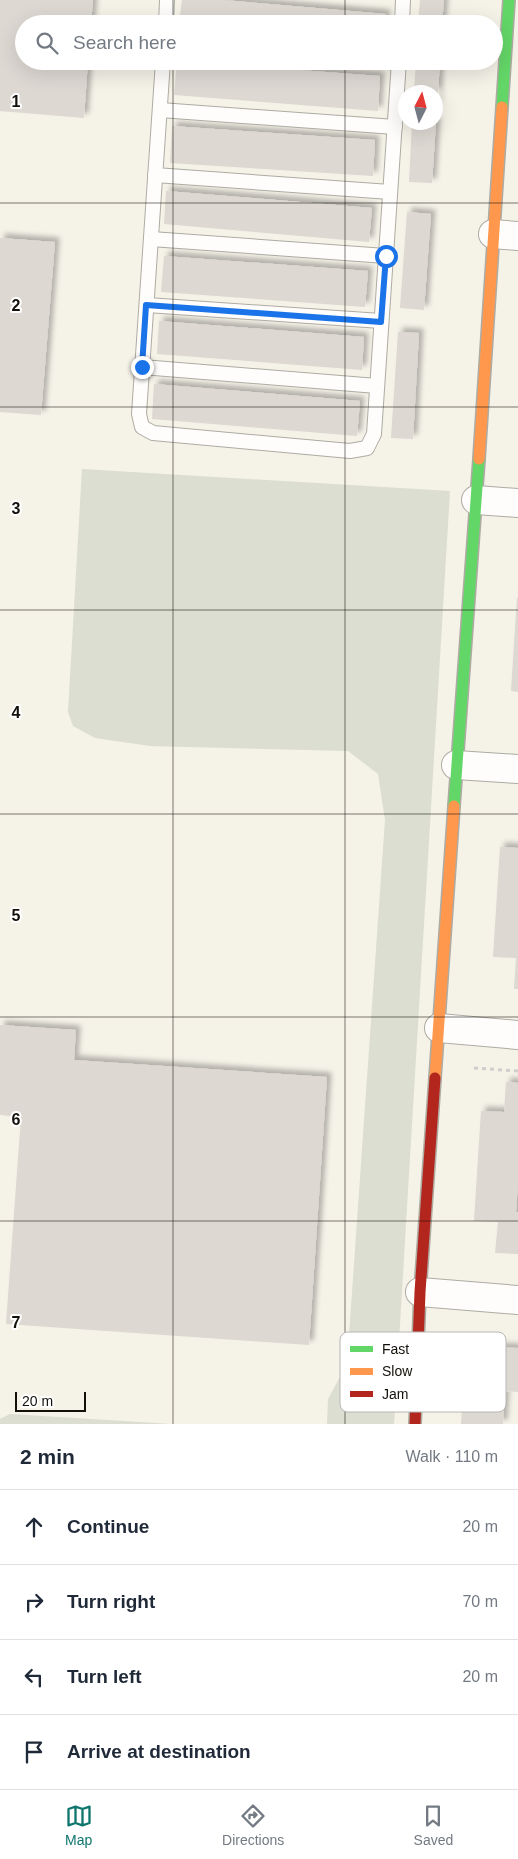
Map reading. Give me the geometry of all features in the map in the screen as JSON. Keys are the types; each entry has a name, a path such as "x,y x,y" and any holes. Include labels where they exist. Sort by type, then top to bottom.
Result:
{"street":[{"path":"418,1332 456,765 476,500 505,235 508,0"},
{"path":"476,500 518,503"},
{"path":"456,765 518,769"},
{"path":"439,1028 518,1035"},
{"path":"420,1292 518,1300"}],"lane":[{"path":"166,15 167,0"},
{"path":"402,15 403,0"},
{"path":"162,70 139,414 142,427 153,433 350,451 367,448 374,434 399,70"},
{"path":"160,110 395,127"},
{"path":"155,175 390,192"},
{"path":"151,239 386,256"},
{"path":"146,305 381,322"},
{"path":"142,367 377,386"}],"path":[{"path":"474,1068 518,1070"}],"shaded area":[{"path":"82,469 450,491 400,1332 349,1332 385,820 378,774 348,751 150,746 95,738 73,726 68,712"},
{"path":"340,1377 340,1412 395,1412 394,1424 327,1424 328,1399"},
{"path":"10,1414 172,1424 0,1424 0,1419"}],"building":[{"path":"0,0 93,0 92,15 15,15 15,70 87,70 84,118 0,111"},
{"path":"182,0 223,0 386,14 386,15 180,15"},
{"path":"420,0 444,0 443,15 419,15"},
{"path":"176,70 299,70 380,76 378,111 174,95"},
{"path":"415,70 439,70 438,85 414,85"},
{"path":"172,126 375,140 373,176 170,163"},
{"path":"412,130 435,130 432,183 409,182"},
{"path":"166,191 372,208 369,242 164,224"},
{"path":"407,212 431,214 424,310 400,308"},
{"path":"0,238 55,242 41,415 0,412"},
{"path":"164,256 368,271 365,307 161,292"},
{"path":"159,321 364,337 362,370 157,354"},
{"path":"398,332 419,333 413,439 391,438"},
{"path":"154,384 360,401 357,436 152,419"},
{"path":"518,598 518,692 511,691"},
{"path":"500,847 518,848 518,989 514,989 516,958 493,957"},
{"path":"0,1025 76,1030 74,1060 327,1077 309,1345 6,1324 21,1117 0,1115"},
{"path":"506,1082 518,1083 518,1182 516,1212 518,1212 518,1254 495,1253 498,1222 474,1221 481,1111 504,1112"},
{"path":"506,1348 518,1348 518,1392 506,1391"},
{"path":"462,1412 504,1412 503,1424 461,1424"}],"traffic: fast":[{"path":"502,107 509,0"},
{"path":"454,806 479,459"}],"traffic: slow":[{"path":"479,459 502,107"},
{"path":"435,1078 454,806"}],"traffic: jam":[{"path":"418,1332 435,1078"},
{"path":"415,1412 415,1424"}],"route":[{"path":"142,367 146,305 381,322 386,256"}]}
